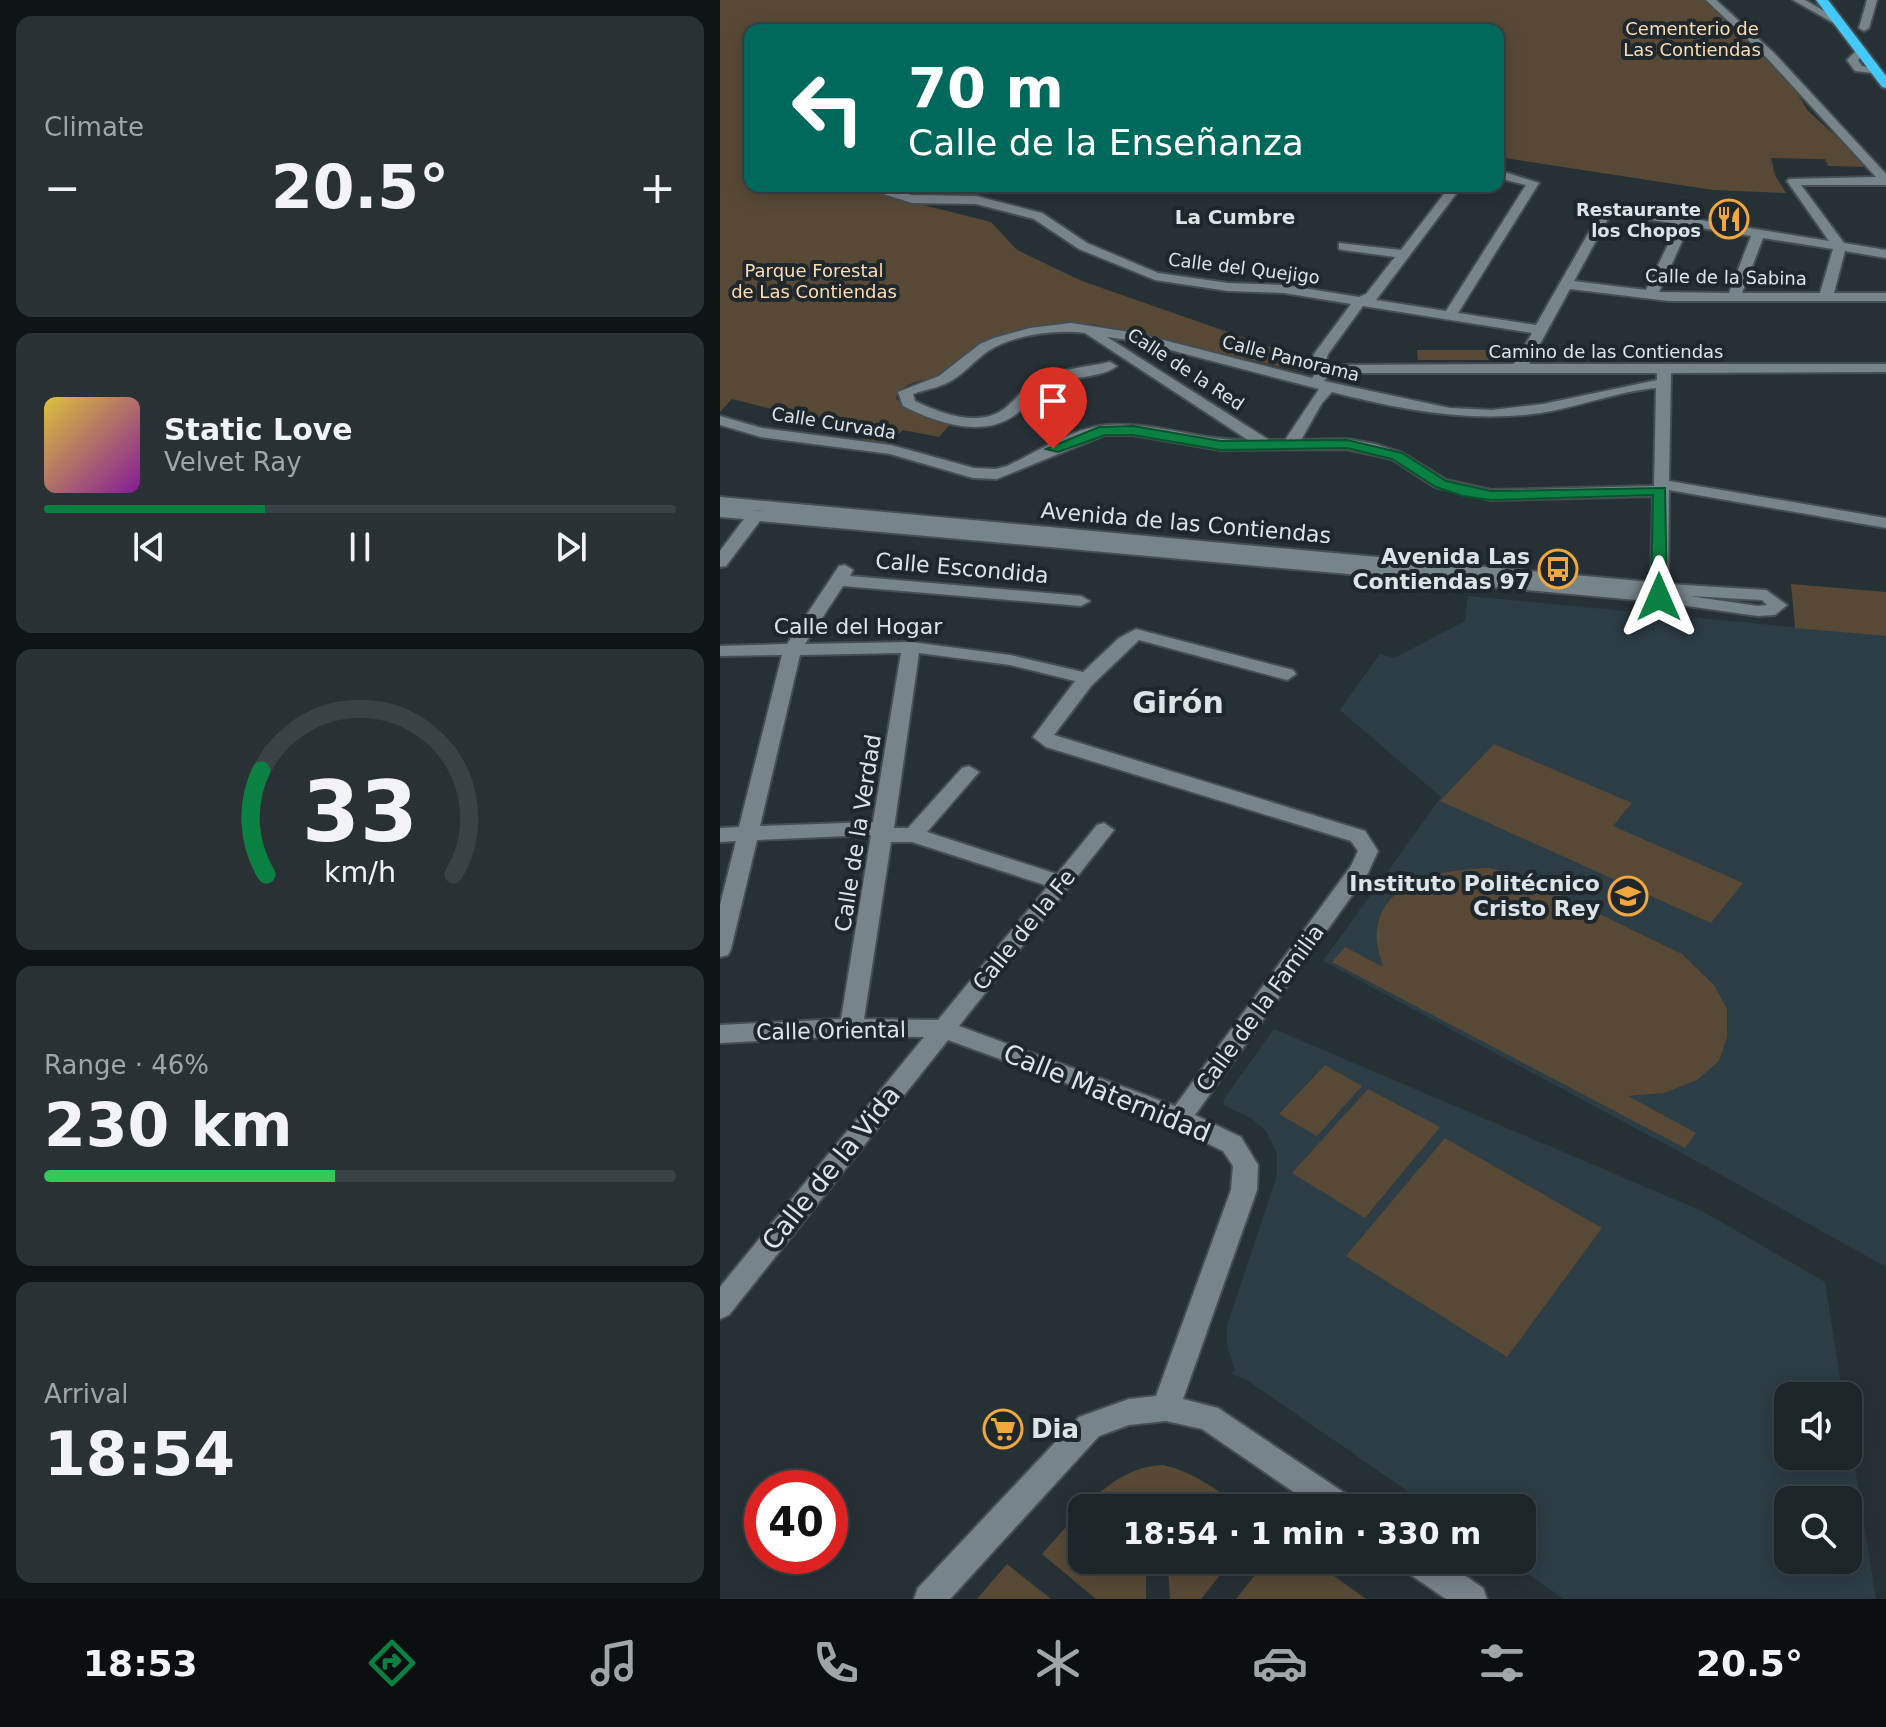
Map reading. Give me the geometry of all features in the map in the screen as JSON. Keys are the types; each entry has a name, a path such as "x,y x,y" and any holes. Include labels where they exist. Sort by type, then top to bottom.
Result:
{"highway":[{"path":"1822,0 1886,84"},
{"path":"1855,16 1867,33"}],"street":[{"path":"1711,0 1770,55 1886,181"},
{"path":"1798,0 1840,23"},
{"path":"1867,33 1872,0"},
{"path":"1450,315 1533,183 1504,175"},
{"path":"1840,247 1793,181 1886,181"},
{"name":"Calle del Quejigo","path":"886,192 912,199 976,200 1038,216 1083,246 1155,276 1228,287 1284,289 1540,330"},
{"path":"1290,445 1323,384 1327,369 1319,362 1321,354 1360,301 1371,297 1451,192"},
{"path":"1519,369 1605,214 1614,212 1685,222 1886,254"},
{"path":"1650,296 1685,222"},
{"path":"1734,297 1758,234"},
{"path":"1343,246 1403,254"},
{"path":"1826,297 1840,247"},
{"name":"Calle de la Sabina","path":"1565,284 1650,296 1886,297"},
{"name":"Calle Panorama","path":"1110,366 1062,375 1045,382 1026,393 1006,414 993,420 933,416 908,403 905,392 944,379 985,347 1054,328 1136,337 1450,412 1492,414 1543,408 1652,384 1664,377"},
{"name":"Calle de la Red","path":"1085,329 1266,445"},
{"path":"1114,347 1118,339 1136,337"},
{"name":"Camino de las Contiendas","path":"1327,369 1519,369 1664,377 1886,368"},
{"path":"1659,593 1664,377"},
{"name":"Calle Curvada","path":"720,420 761,432 891,450 973,473 997,474 1104,430 1133,430 1221,445 1347,444 1370,447 1397,456 1441,484 1491,495 1660,488 1886,523"},
{"name":"Avenida de las Contiendas","path":"720,502 1659,593 1769,611 1778,605 1766,595 1659,593 720,512"},
{"path":"720,562 756,515"},
{"name":"Calle Escondida","path":"793,648 842,575 1081,601"},
{"path":"1089,679 1124,640 1136,634 1287,674"},
{"name":"Calle del Hogar","path":"720,651 911,647 996,658 1089,679"},
{"name":"Calle de la Verdad","path":"851,1027 911,647"},
{"path":"720,949 793,648"},
{"name":"Calle de la Familia","path":"1089,679 1043,737 1053,743 1358,836 1368,851 1361,868 1180,1118"},
{"path":"913,835 969,772"},
{"name":"Calle de la Fe","path":"943,1029 1104,830"},
{"path":"720,835 883,831 913,835 1063,883"},
{"name":"Calle Oriental","path":"720,1034 851,1027 943,1029"},
{"name":"Calle Maternidad","path":"943,1029 1145,1102 1232,1144 1246,1165 1244,1190 1166,1408"},
{"name":"Calle de la Vida","path":"720,1307 943,1029"},
{"path":"929,1599 1089,1426 1129,1412 1166,1408 1208,1417 1321,1494"},
{"path":"1436,1574 1472,1599"}],"shaded area":[{"name":"Instituto Politécnico Cristo Rey","path":"1468,596 1886,636 1886,1267 1682,1153 1323,961 1441,797 1340,710 1380,654 1394,658 1465,621"},
{"path":"1274,1029 1702,1211 1825,1282 1841,1382 1774,1382 1774,1470 1855,1470 1858,1486 1774,1486 1774,1574 1862,1574 1862,1512 1876,1599 1564,1599 1528,1574 1536,1574 1536,1494 1412,1494 1247,1380 1232,1374 1235,1370 1227,1345 1227,1326 1277,1175 1277,1154 1266,1131 1251,1118 1224,1105 1223,1100"}],"green space":[{"path":"720,0 1709,0 1794,88 1808,111 1870,167 1828,166 1825,159 1771,158 1775,175 1786,193 1713,190 1504,158 1504,24 744,24 744,192 872,192 991,222 1017,250 1082,281 1313,362 1303,372 1095,324 1064,324 1001,336 969,353 942,374 898,391 896,399 925,418 952,422 939,437 903,430 887,444 862,439 874,425 799,416 732,399 720,412"},
{"path":"1417,350 1507,350 1509,360 1418,360"},
{"path":"1791,584 1886,592 1886,636 1795,628"},
{"path":"1494,744 1632,803 1613,826 1743,883 1711,923 1440,801"},
{"path":"1490,868 1525,878 1682,954 1714,985 1727,1009 1727,1037 1719,1061 1697,1080 1664,1093 1628,1096 1696,1133 1685,1148 1332,962 1345,947 1383,967 1377,930 1382,912 1391,899 1420,880 1438,874"},
{"path":"1325,1065 1362,1086 1317,1136 1279,1114"},
{"path":"1368,1089 1440,1127 1365,1218 1292,1173"},
{"path":"1445,1138 1602,1228 1507,1357 1346,1256"},
{"path":"1150,1466 1174,1468 1222,1494 1099,1494 1128,1473"},
{"path":"1068,1525 1068,1574 1146,1574 1146,1599 1096,1599 1042,1554"},
{"path":"1007,1564 1051,1599 977,1599"},
{"path":"1168,1574 1221,1574 1201,1599 1170,1599"},
{"path":"1256,1574 1331,1574 1366,1599 1236,1599"}],"place":[{"name":"Restaurante los Chopos","path":"1729,219"},
{"name":"Avenida Las Contiendas 97","path":"1558,569"},
{"name":"Instituto Politécnico Cristo Rey","path":"1628,896"},
{"name":"Dia","path":"1003,1429"}],"district":[{"name":"La Cumbre","path":"1235,217"},
{"name":"Girón","path":"1178,702"}],"route":[{"path":"1053,449 1104,430 1133,430 1221,445 1347,444 1370,447 1397,456 1441,484 1463,491 1491,495 1660,491 1659,597"}],"park label":[{"name":"Cementerio de Las Contiendas","path":"1692,38"},
{"name":"Parque Forestal de Las Contiendas","path":"814,280"}]}
